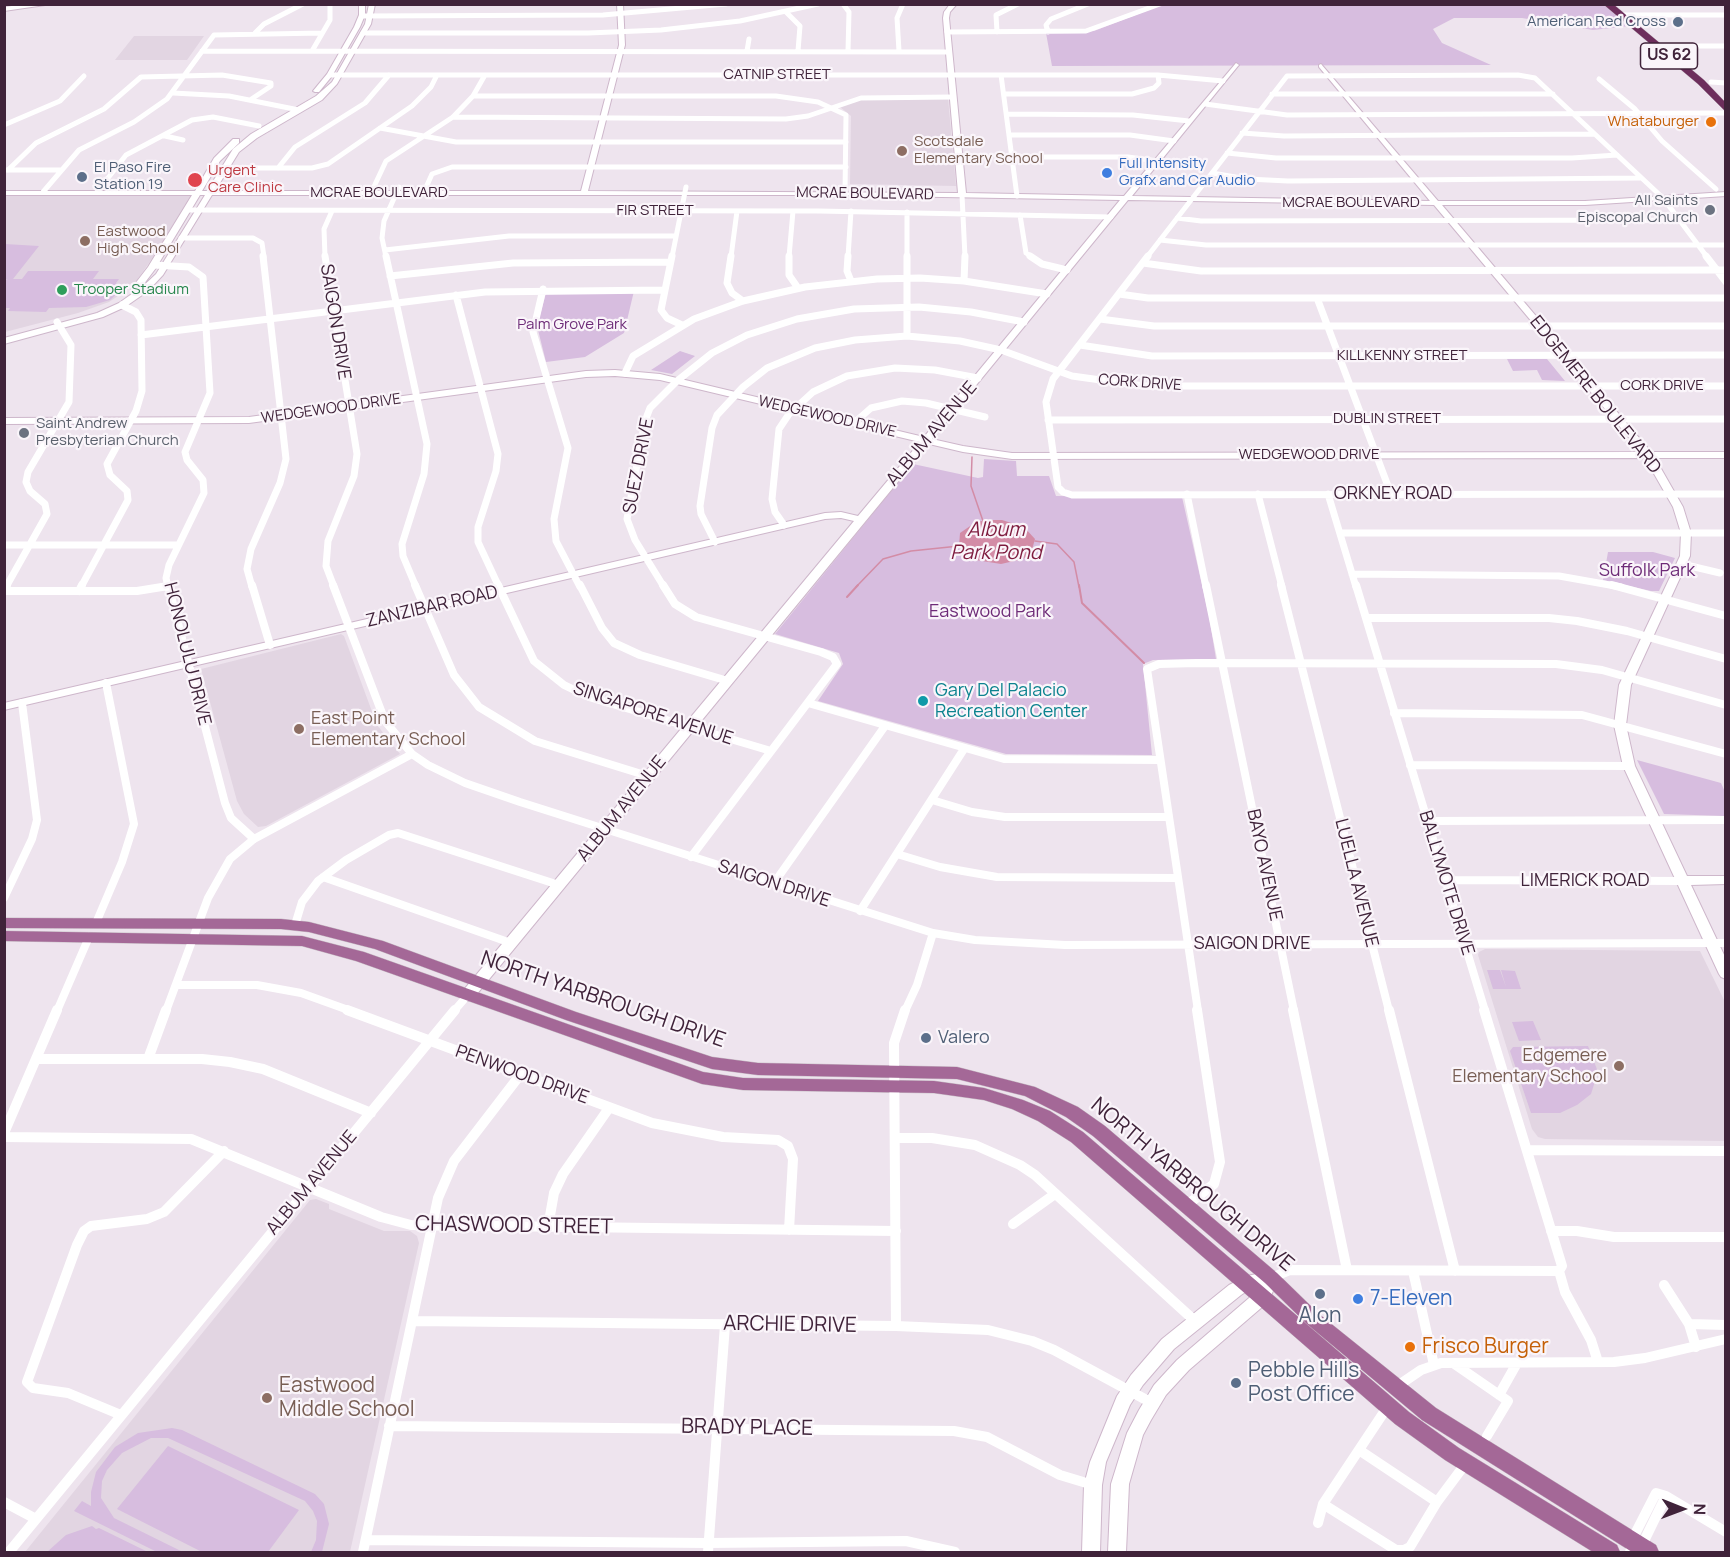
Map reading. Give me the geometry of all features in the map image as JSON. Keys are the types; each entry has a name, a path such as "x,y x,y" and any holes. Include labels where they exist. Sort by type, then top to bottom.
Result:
{"highway":[{"name":"US 62","path":"1607,4 1666,46 1725,95"},
{"name":"US 62","path":"1615,4 1623,15 1701,82 1725,111"}],"main road":[{"path":"4,7 18,4"},
{"path":"4,7 49,4"},
{"path":"4,341 122,305 152,283 198,210 213,168 229,147 316,92 330,75 362,16 362,4"},
{"path":"4,336 59,325 121,299 141,284 188,210 246,142 325,93 340,75 371,16 372,4"},
{"path":"585,190 620,51 622,32 620,4"},
{"path":"954,4 946,16 961,192"},
{"name":"ALBUM AVENUE","path":"467,996 1236,65"},
{"name":"EDGEMERE BOULEVARD","path":"1321,66 1648,455 1671,494 1686,533 1682,564 1629,678 1622,698 1620,725 1629,766 1725,974"},
{"name":"MCRAE BOULEVARD","path":"4,187 45,190 845,190 1585,203 1725,189"},
{"name":"MCRAE BOULEVARD","path":"4,193 45,190"},
{"name":"MCRAE BOULEVARD","path":"1660,196 1725,194"},
{"name":"WEDGEWOOD DRIVE","path":"4,421 200,421 281,416 547,379 625,373 677,381 986,454 1053,456 1725,455"},
{"name":"ZANZIBAR ROAD","path":"4,707 784,525 836,515 861,520"},
{"name":"LIMERICK ROAD","path":"1683,881 1725,880"},
{"name":"NORTH YARBROUGH DRIVE","path":"4,923 93,930 196,931 294,925 369,942 478,982 566,1023"},
{"name":"NORTH YARBROUGH DRIVE","path":"4,936 93,930"},
{"name":"NORTH YARBROUGH DRIVE","path":"196,931 321,945 359,956 467,996 682,1055 726,1074 765,1070 895,1078 957,1072 1029,1091 1081,1118 1187,1205 1271,1278 1313,1319 1395,1387 1461,1435 1638,1550"},
{"name":"NORTH YARBROUGH DRIVE","path":"895,1078 992,1096 1017,1104 1067,1130 1388,1406 1466,1463 1610,1552"},
{"path":"1067,1130 1081,1118"},
{"path":"1091,1552 1093,1485 1107,1437 1130,1392 1168,1344 1247,1283 1271,1278"},
{"path":"1117,1552 1117,1500 1123,1469 1135,1433 1168,1381 1208,1341 1262,1297 1271,1278"}],"street":[{"path":"255,33 264,24 303,4"},
{"path":"312,51 331,17 330,4"},
{"path":"362,16 621,15 726,4"},
{"path":"363,33 622,32 709,25 786,12 818,4"},
{"path":"843,4 849,12 848,51"},
{"path":"899,51 897,18 903,4"},
{"path":"997,32 996,15 1018,4"},
{"path":"1048,32 1046,25 1051,19 1088,4"},
{"path":"947,32 1095,30 1160,4"},
{"path":"786,12 800,26 798,51"},
{"path":"1623,15 1723,15 1725,20"},
{"path":"45,190 79,150 141,118 173,93 202,51 217,34 322,33"},
{"path":"747,51 749,39"},
{"path":"694,51 696,44"},
{"path":"1666,46 1725,46"},
{"path":"202,51 948,52"},
{"path":"6,170 36,143 114,102 135,80 152,75 235,76 271,82 272,86 250,100"},
{"name":"CATNIP STREET","path":"330,75 1158,75 1223,81"},
{"path":"278,168 295,147 365,103 389,75"},
{"path":"213,168 312,168 328,164 419,101 437,75"},
{"path":"372,190 386,161 453,117 473,96 485,75"},
{"path":"1001,75 1017,194"},
{"path":"1004,94 1132,94 1154,88 1159,83 1158,75"},
{"path":"4,125 60,101 84,76"},
{"path":"1053,456 1046,396 1059,372 1258,112 1289,76 1529,77 1537,80 1660,196 1725,282"},
{"path":"1599,79 1641,115 1662,141 1716,189"},
{"path":"1711,82 1725,82"},
{"path":"173,93 209,94 299,110"},
{"path":"1272,94 1553,94"},
{"path":"473,96 789,97 832,107 846,115 845,190"},
{"path":"453,117 786,118 807,116 867,97 952,97"},
{"path":"1205,104 1258,112 1362,115 1641,115 1725,111"},
{"path":"1006,114 1141,115 1190,122"},
{"path":"99,190 126,155 165,136 189,121 203,117 259,126"},
{"path":"380,129 456,142 846,142"},
{"path":"1242,133 1262,136 1594,134"},
{"path":"1010,135 1135,135 1174,141"},
{"path":"165,136 183,140"},
{"path":"1227,153 1276,158 1572,158 1617,155"},
{"path":"1013,157 1128,157 1157,161"},
{"path":"425,190 434,172 452,167 846,167"},
{"path":"6,170 60,170"},
{"path":"1212,173 1271,180 1640,178"},
{"path":"397,190 382,233 427,444 427,465 402,544 403,556 425,609 460,687 488,714 535,741 648,776"},
{"path":"682,326 662,313 664,290 685,190"},
{"path":"961,192 966,266 964,281"},
{"path":"188,210 198,210"},
{"name":"FIR STREET","path":"198,210 851,211 1111,217"},
{"name":"SAIGON DRIVE","path":"332,211 324,229 322,244 357,454 356,467 328,542 325,557 385,721 412,754 465,783 774,884 933,933 1026,944 1725,943"},
{"path":"737,211 727,283 732,293 743,301"},
{"path":"794,211 788,267 789,275 798,288"},
{"path":"851,211 847,271 851,281"},
{"path":"907,336 908,212"},
{"path":"1020,214 1026,253 1042,264 1067,270"},
{"path":"1178,218 1201,221 1680,220"},
{"path":"385,250 509,236 675,236"},
{"path":"181,238 253,238 261,241 285,468 248,560 248,576 270,645"},
{"path":"1160,240 1206,245 1725,245"},
{"path":"390,276 513,263 670,262"},
{"path":"1143,263 1202,271 1725,270"},
{"name":"HONOLULU DRIVE","path":"154,265 189,267 202,275 210,388 208,401 185,455 201,475 204,493 167,572 168,586 225,802 231,818 254,839"},
{"path":"625,373 633,356 682,326 743,301 798,288 851,281 907,278 964,281 1047,294"},
{"path":"141,335 456,295 543,289 664,290"},
{"path":"543,289 532,332 568,448 553,531 602,628 614,643 640,655 728,681"},
{"path":"1119,294 1148,298 1725,298"},
{"name":"SINGAPORE AVENUE","path":"456,295 498,453 496,471 478,527 478,542 534,661 545,672 589,697 771,751"},
{"path":"1317,298 1391,494"},
{"path":"80,591 128,500 127,491 110,475 107,464 138,405 142,391 140,317 122,305"},
{"name":"SUEZ DRIVE","path":"691,857 808,704 837,661 821,652 696,617 682,610 668,595 629,530 627,512 647,415 654,403 702,360 725,346 775,325 854,309 907,307 971,312 1024,322"},
{"path":"1100,319 1145,326 1725,326"},
{"path":"4,591 32,545 47,514 45,504 30,491 27,477 69,402 71,350 69,339 59,325"},
{"name":"CORK DRIVE","path":"715,542 701,514 702,487 714,420 735,395 767,368 802,353 855,340 907,336 948,339 1001,350 1059,372 1108,382 1153,386 1725,386"},
{"name":"KILLKENNY STREET","path":"1080,345 1152,356 1725,355"},
{"path":"784,525 776,512 772,499 779,429 794,409 826,384 872,370 923,368 978,378"},
{"path":"855,423 871,408 888,402 916,401 985,417"},
{"name":"DUBLIN STREET","path":"1048,420 1725,419"},
{"name":"ORKNEY ROAD","path":"1053,456 1058,487 1061,491 1072,495 1725,494"},
{"name":"BAYO AVENUE","path":"1187,494 1347,1270"},
{"name":"BALLYMOTE DRIVE","path":"1328,494 1562,1266 1559,1271 1565,1292 1591,1340 1598,1362"},
{"name":"LUELLA AVENUE","path":"1258,495 1455,1271"},
{"path":"1340,533 1725,533"},
{"path":"4,545 178,545"},
{"path":"1682,564 1720,573"},
{"path":"1352,574 1559,576 1605,583 1725,616"},
{"path":"4,591 137,591 168,586"},
{"path":"1366,618 1549,618 1589,622 1725,659"},
{"path":"1187,1205 1214,1184 1220,1162 1147,669 1159,664 1556,664 1589,667 1725,705"},
{"path":"4,1135 122,862 134,824 106,683"},
{"path":"4,898 32,839 37,820 22,703"},
{"path":"808,704 964,749 1015,761 1160,760"},
{"path":"1394,713 1582,715 1725,754"},
{"path":"774,884 885,726"},
{"path":"860,911 964,749"},
{"path":"148,1059 221,869 254,839 412,754"},
{"path":"1410,765 1629,766"},
{"path":"932,800 972,812 1005,817 1168,817"},
{"path":"1427,821 1725,820"},
{"path":"294,925 307,894 323,877 354,855 398,832 559,885"},
{"path":"897,854 940,867 997,877 1177,878"},
{"path":"323,877 511,943"},
{"name":"LIMERICK ROAD","path":"1445,880 1683,881"},
{"path":"896,1326 895,1078 897,1028 917,985 933,933"},
{"name":"PENWOOD DRIVE","path":"176,985 257,985 287,989 315,997 609,1108 674,1128 784,1143 792,1151 793,1159 789,1230"},
{"name":"ALBUM AVENUE","path":"9,1552 467,996"},
{"path":"36,1059 214,1060 248,1065 371,1113"},
{"path":"520,1075 450,1167 438,1198 364,1546 708,1548 906,1540 956,1552"},
{"path":"548,1227 554,1193 563,1174 609,1108"},
{"name":"CHASWOOD STREET","path":"4,1135 178,1137 203,1142 381,1217 432,1226 896,1231"},
{"path":"895,1138 942,1139 988,1149 1020,1165 1196,1322"},
{"path":"1527,1150 1725,1151"},
{"path":"121,1415 68,1393 33,1388 27,1382 29,1370 76,1245 84,1231 91,1226 147,1219 164,1212 224,1151"},
{"path":"1013,1224 1055,1194"},
{"path":"1551,1231 1577,1231 1614,1237 1725,1237"},
{"path":"1271,1278 1290,1270 1559,1271"},
{"path":"1413,1271 1434,1365"},
{"path":"1664,1285 1689,1324 1696,1347"},
{"name":"ARCHIE DRIVE","path":"412,1321 966,1328 1010,1334 1054,1350 1152,1403"},
{"path":"1689,1324 1725,1324"},
{"path":"708,1548 725,1325"},
{"path":"1395,1387 1434,1365 1598,1362 1645,1358 1725,1339"},
{"path":"1453,1363 1508,1401 1487,1436"},
{"path":"1499,1395 1517,1363"},
{"path":"1318,1523 1323,1504 1388,1406"},
{"name":"BRADY PLACE","path":"389,1426 717,1428 972,1433 999,1442 1060,1475 1093,1485"},
{"path":"1359,1450 1437,1502"},
{"path":"1323,1504 1396,1550 1404,1550 1410,1547 1437,1502 1466,1463"},
{"path":"1638,1550 1666,1496 1725,1532"},
{"path":"4,1503 36,1519"}],"shaded area":[{"path":"134,36 204,36 187,60 115,60"},
{"name":"Scotsdale Elementary School","path":"948,98 956,186 850,184 851,116 840,107 858,100"},
{"name":"Eastwood High School","path":"5,195 196,195 133,286 109,302 78,313 5,332"},
{"name":"East Point Elementary School","path":"341,634 344,636 377,725 400,754 266,826 258,827 244,814 237,801 201,669"},
{"name":"Edgemere Elementary School","path":"1485,949 1700,951 1725,1002 1725,1141 1545,1139 1538,1137 1532,1129 1478,955"},
{"name":"Eastwood Middle School","path":"316,1199 329,1204 329,1209 384,1231 410,1231 417,1236 419,1243 350,1552 25,1552 310,1200"}],"green space":[{"path":"1164,4 1603,4 1630,26 1593,30 1522,18 1454,18 1433,29 1442,43 1491,65 1052,66 1046,33 1094,31"},
{"name":"Trooper Stadium","path":"5,244 39,246 13,279 22,279 28,271 99,271 93,279 119,279 116,283 119,292 110,300 86,307 49,308 46,312 8,311 10,308 5,308 5,280 8,279 5,279"},
{"name":"Palm Grove Park","path":"634,291 624,333 585,357 546,362 537,326 546,293"},
{"path":"680,351 695,356 672,374 651,370"},
{"path":"1507,359 1547,359 1565,381 1542,380 1537,370 1513,371"},
{"name":"Eastwood Park","path":"984,459 1016,461 1017,476 1049,476 1056,496 1182,497 1209,616 1216,659 1153,660 1143,664 1152,755 1006,754 818,701 843,664 839,653 775,634 913,464 978,478 983,477"},
{"name":"Suffolk Park","path":"1608,552 1653,552 1675,558 1659,591 1651,591 1603,580"},
{"path":"1637,760 1721,783 1725,792 1725,816 1664,814"},
{"path":"1487,970 1500,970 1506,987 1501,970 1515,971 1521,989 1493,989"},
{"path":"1533,1021 1541,1040 1519,1041 1512,1022"},
{"path":"1588,1046 1598,1072 1591,1094 1577,1105 1560,1113 1531,1113 1510,1051 1513,1047"},
{"path":"172,1428 182,1430 315,1494 324,1504 329,1524 322,1552 311,1552 316,1540 317,1521 305,1501 168,1438 151,1438 122,1453 107,1470 102,1481 101,1498 114,1518 183,1552 157,1552 74,1511 82,1501 91,1506 91,1492 96,1472 115,1447 138,1433"},
{"path":"168,1446 299,1510 268,1552 202,1552 117,1509"},
{"path":"92,1526 148,1552 47,1552 66,1535"}],"water":[{"name":"Album Park Pond","path":"1002,520 1024,527 1035,539 1031,553 1023,559 1001,564 976,560 966,555 959,546 960,533 976,522"}],"waterway":[{"path":"972,457 971,486 983,521"},
{"path":"1035,541 1057,544 1074,562 1079,587"},
{"path":"856,587 883,559 911,551 959,546"},
{"path":"847,597 858,585"},
{"path":"1079,585 1082,603 1144,663"}],"place":[{"name":"American Red Cross","path":"1678,22"},
{"name":"Whataburger","path":"1711,122"},
{"name":"Scotsdale Elementary School","path":"902,151"},
{"name":"Full Intensity Grafx and Car Audio","path":"1107,173"},
{"name":"El Paso Fire Station 19","path":"82,177"},
{"name":"Urgent Care Clinic","path":"195,180"},
{"name":"All Saints Episcopal Church","path":"1710,210"},
{"name":"Eastwood High School","path":"85,241"},
{"name":"Trooper Stadium","path":"62,290"},
{"name":"Saint Andrew Presbyterian Church","path":"24,433"},
{"name":"Gary Del Palacio Recreation Center","path":"923,701"},
{"name":"East Point Elementary School","path":"299,729"},
{"name":"Valero","path":"926,1038"},
{"name":"Edgemere Elementary School","path":"1619,1066"},
{"name":"Alon","path":"1320,1294"},
{"name":"7-Eleven","path":"1358,1299"},
{"name":"Frisco Burger","path":"1410,1347"},
{"name":"Pebble Hills Post Office","path":"1236,1383"},
{"name":"Eastwood Middle School","path":"267,1398"}]}
